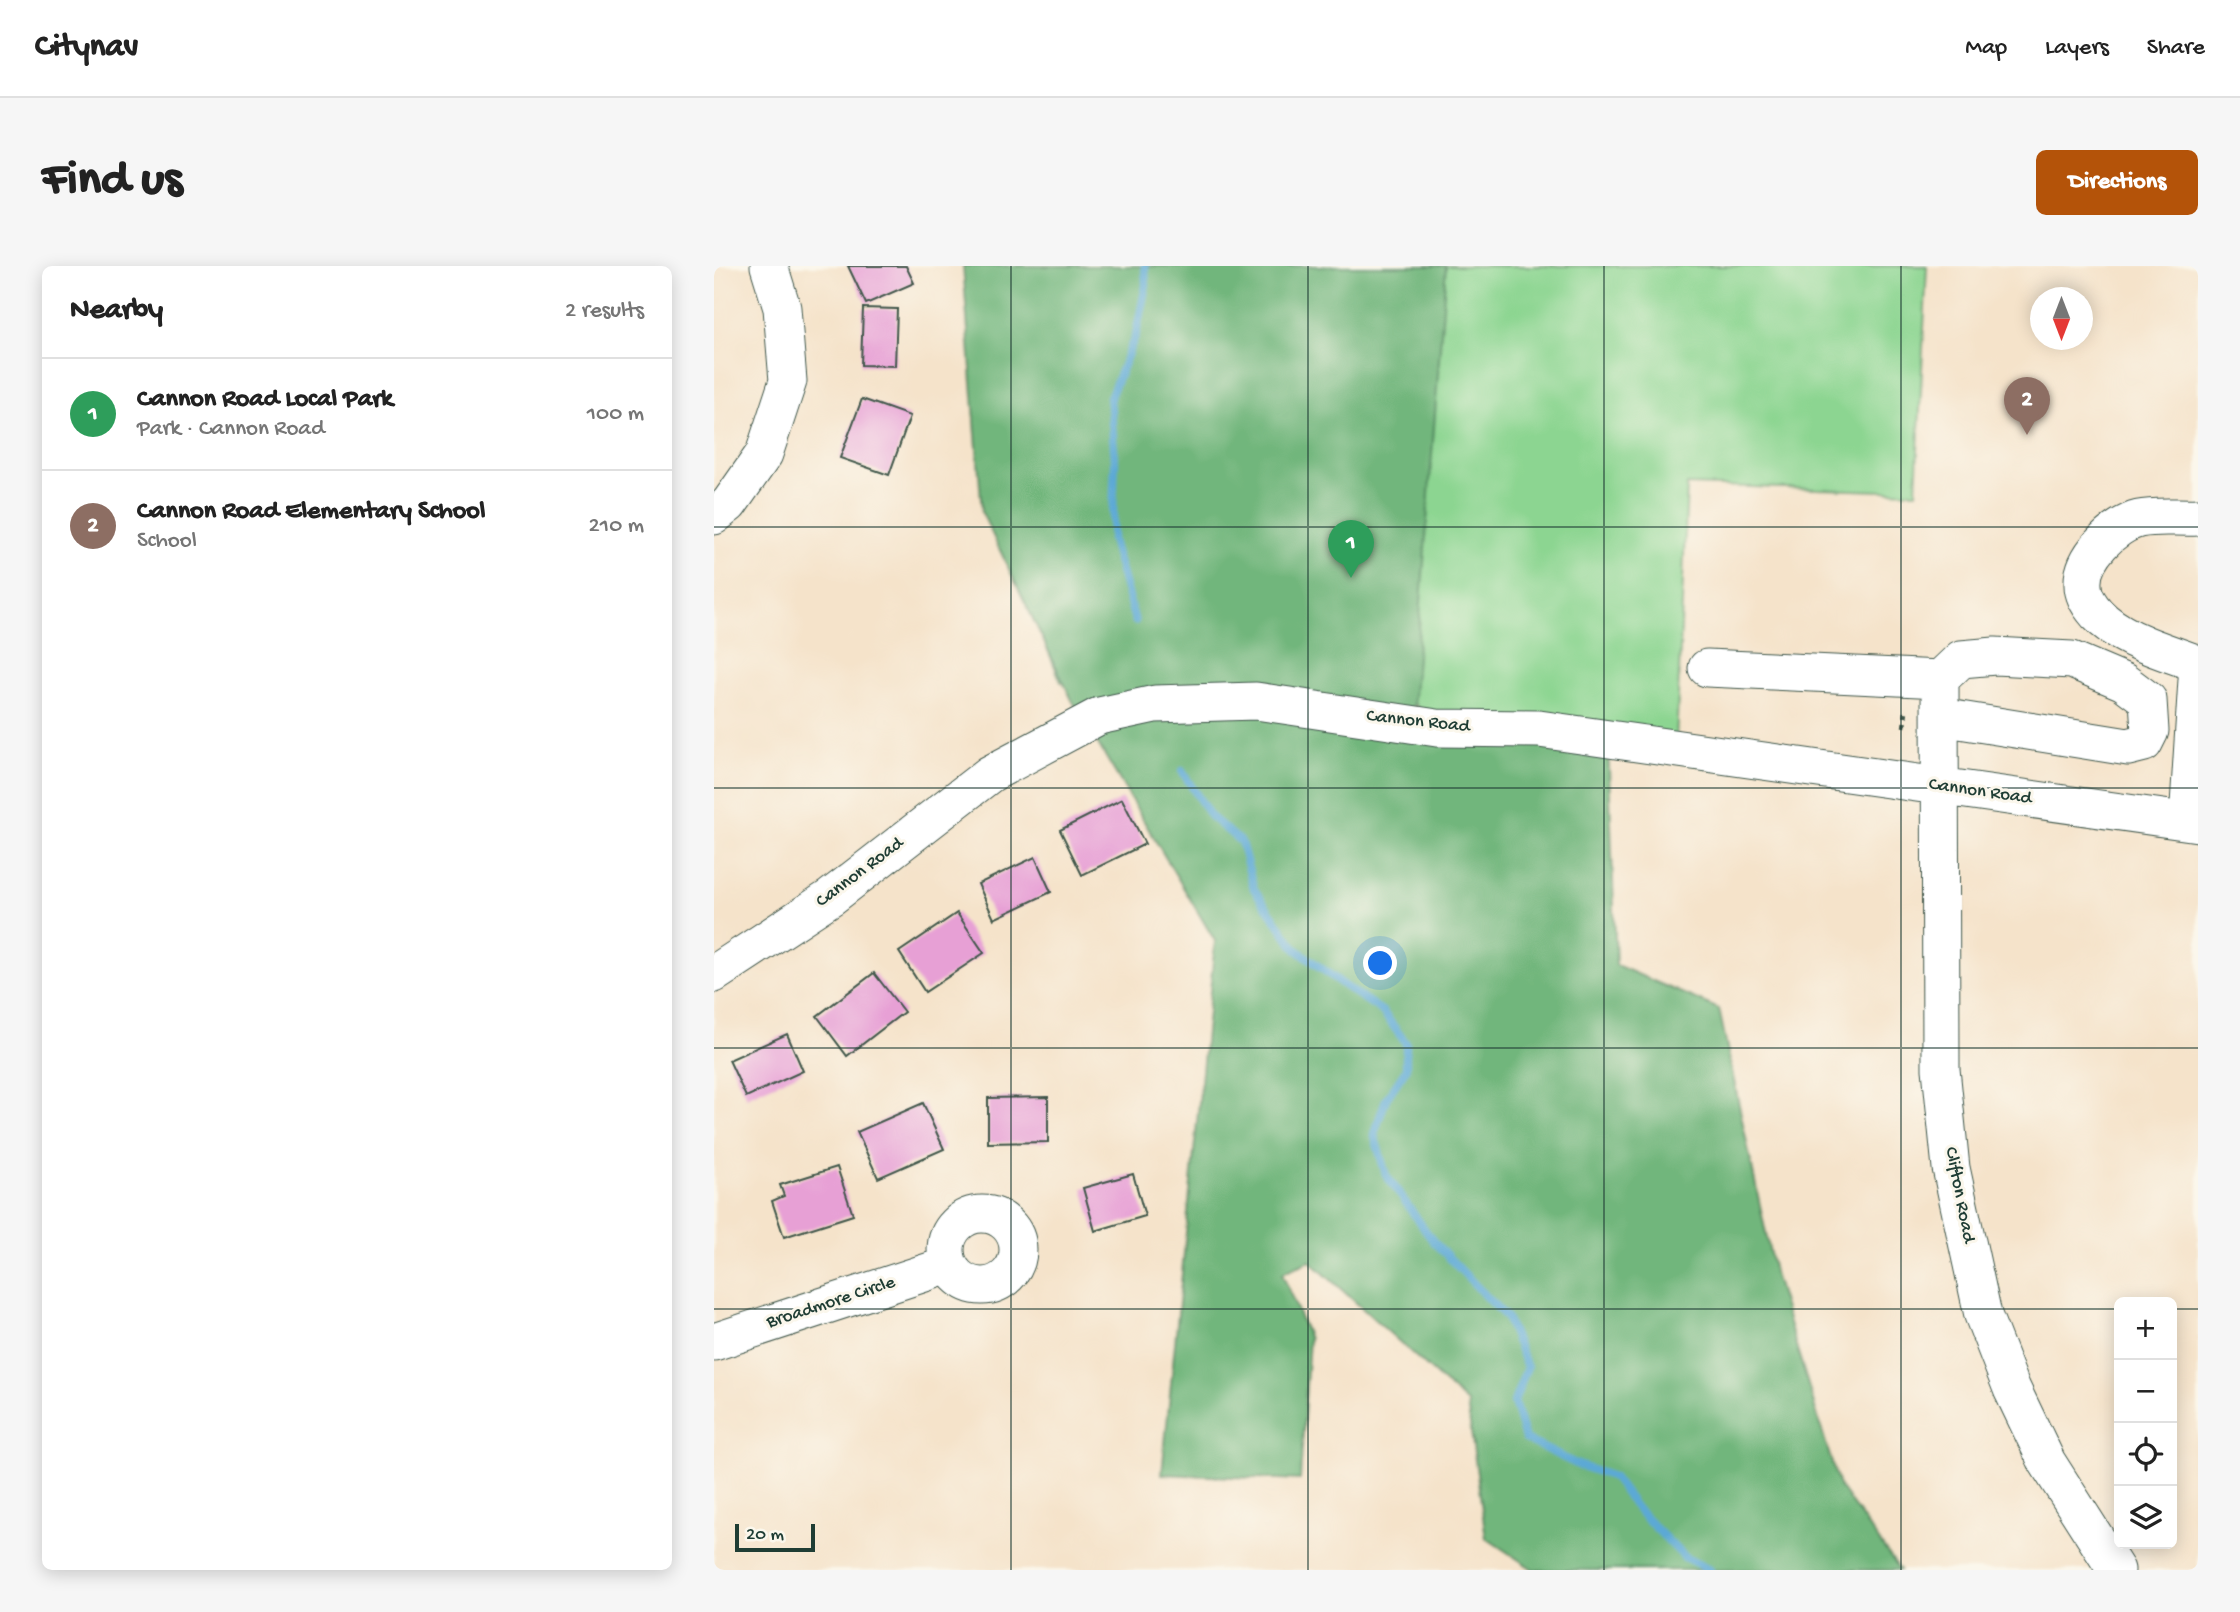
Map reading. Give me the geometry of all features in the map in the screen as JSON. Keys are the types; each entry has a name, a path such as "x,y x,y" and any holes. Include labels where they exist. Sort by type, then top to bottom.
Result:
{"street":[{"path":"714,516 729,504 764,454 788,381 782,308 769,266"},
{"path":"2193,822 2198,664 2127,635 2108,622 2098,615 2087,601 2082,584 2095,551 2114,530 2138,519 2198,517"},
{"path":"1707,668 1940,679 1961,659 1995,656 2072,660 2124,682 2148,700 2150,732 2144,743 2127,747 1923,714"},
{"name":"Clifton Road","path":"1940,679 1923,714 1941,786 1941,1069 1951,1168 1983,1315 2012,1388 2047,1462 2116,1570"},
{"name":"Cannon Road","path":"714,974 831,897 990,774 1099,716 1155,704 1256,701 1437,728 1539,729 2193,822"},
{"name":"Broadmore Circle","path":"714,1342 948,1265"}],"path":[{"path":"1904,727 1923,714"}],"green space":[{"path":"963,266 1446,266 1413,710 1608,739 1616,965 1719,1009 1775,1277 1839,1486 1900,1570 1534,1570 1486,1538 1467,1403 1310,1261 1282,1273 1309,1339 1300,1480 1162,1474 1215,941 1072,700 982,513"},
{"path":"994,266 1927,266 1916,492 1687,485 1676,743 1427,720 1392,672 1075,676 1061,682 989,505"}],"building":[{"path":"848,266 906,266 914,283 866,304"},
{"path":"863,308 897,309 895,366 861,365"},
{"path":"862,399 910,416 889,475 840,458"},
{"path":"1122,799 1145,844 1082,875 1060,830"},
{"path":"1035,857 1051,892 994,919 978,884"},
{"path":"957,913 984,953 925,992 899,952"},
{"path":"874,973 904,1012 847,1056 817,1016"},
{"path":"787,1034 803,1071 746,1097 729,1060"},
{"path":"1048,1097 1048,1142 988,1143 988,1098"},
{"path":"923,1103 944,1149 878,1178 857,1132"},
{"path":"837,1167 853,1215 784,1237 772,1201 784,1196 780,1185"},
{"path":"1133,1174 1145,1216 1095,1231 1083,1188"}],"waterway":[{"path":"1135,621 1112,540 1115,462 1110,397 1136,334 1146,285 1145,266"},
{"path":"1182,771 1210,816 1241,842 1254,889 1296,949 1382,1011 1406,1043 1406,1069 1386,1099 1374,1134 1386,1175 1433,1241 1506,1317 1527,1367 1514,1402 1525,1439 1578,1465 1613,1477 1636,1508 1684,1557 1710,1570"}],"place":[{"name":"Cannon Road Elementary School","path":"2027,435"},
{"name":"Cannon Road Local Park","path":"1351,578"}]}
